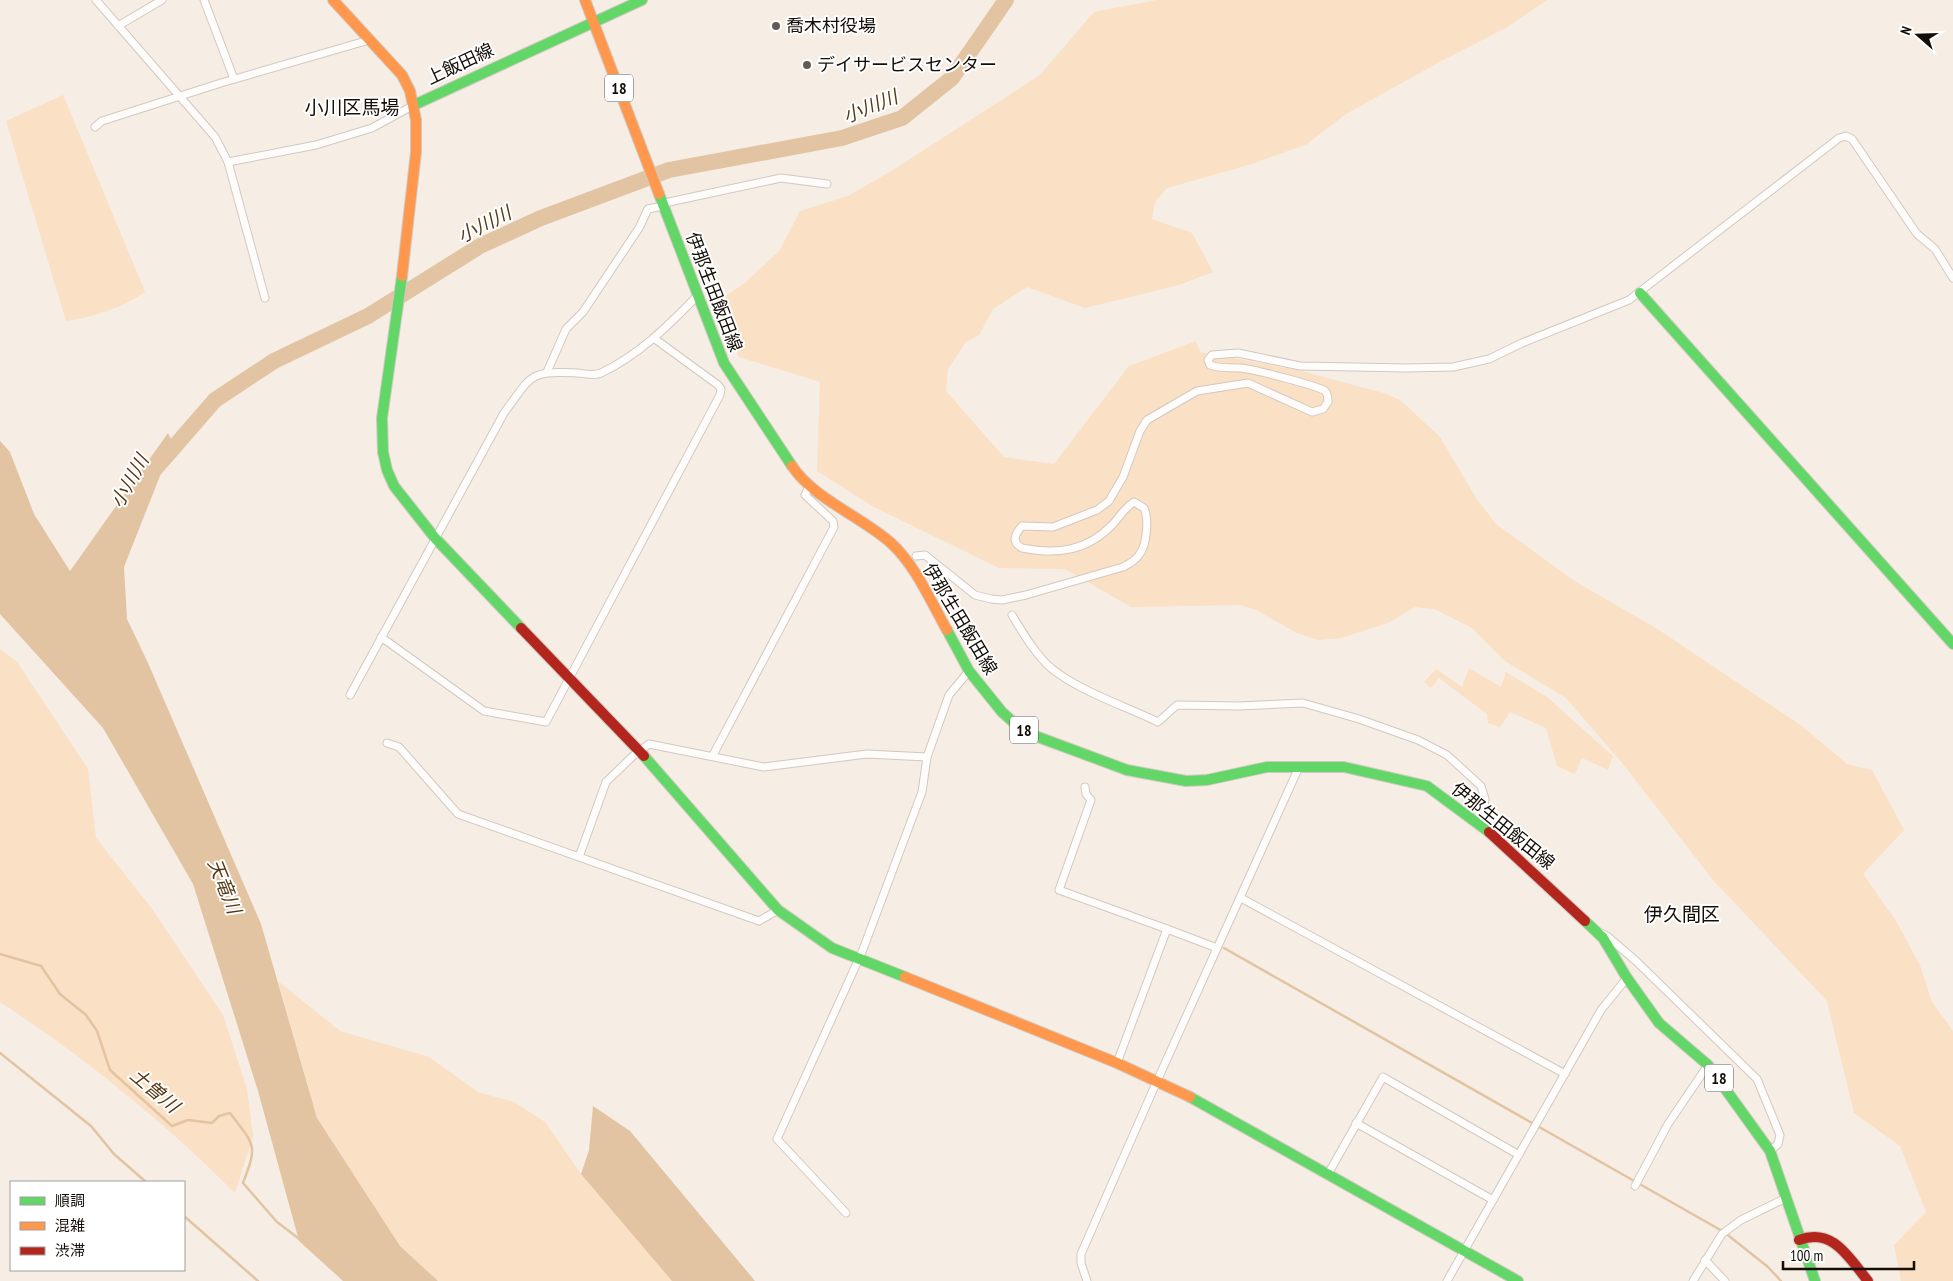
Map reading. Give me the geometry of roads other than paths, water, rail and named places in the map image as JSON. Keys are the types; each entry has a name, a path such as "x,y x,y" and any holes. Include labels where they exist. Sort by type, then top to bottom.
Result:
{"street":[{"path":"96,0 215,137 228,162 265,298"},
{"path":"118,26 162,0"},
{"path":"204,0 234,79"},
{"name":"上飯田線","path":"333,0 399,71 410,91 414,105 428,96 593,20 642,0"},
{"name":"伊那生田飯田線","path":"585,0 724,363 794,469 810,485 890,542 905,558 922,583 969,671 1002,712 1020,728 1038,738 1127,770 1186,781 1207,780 1266,767 1344,767 1427,786 1482,825 1538,874 1603,938 1627,978 1659,1023 1708,1064 1770,1151 1799,1240 1815,1281"},
{"path":"95,127 102,121 234,79 370,40"},
{"path":"228,162 316,145 363,131 414,105 416,152 406,245 382,418 383,452 387,470 394,486 435,538 639,751 778,910 832,948 1117,1063 1197,1100 1518,1281"},
{"path":"916,556 926,555 975,595 1002,600 1102,574 1134,561 1141,553 1147,515 1144,508 1134,502 1129,505 1102,536 1077,549 1039,552 1017,546 1014,540 1016,532 1022,526 1053,527 1097,510 1109,500 1123,477 1140,431 1147,420 1197,391 1248,383 1312,412 1323,409 1328,402 1328,394 1324,390 1306,384 1243,368 1216,368 1210,365 1208,360 1212,355 1238,353 1300,366 1453,367 1489,359 1522,343 1629,300 1839,138 1846,136 1852,139 1917,234 1935,250 1953,278"},
{"path":"548,372 566,329 583,312 639,228 648,209 664,203 781,178 827,184"},
{"path":"1640,293 1953,644"},
{"path":"350,695 504,413 528,380 536,374 548,372 599,374 655,339 697,296"},
{"path":"381,636 484,711 546,722 720,395 721,389 718,385 655,339"},
{"path":"713,755 834,527 833,520 805,495 810,485"},
{"path":"1012,615 1028,642 1052,668 1084,687 1158,722 1177,705 1239,706 1303,703 1359,719 1418,740 1447,755 1481,786 1485,799 1482,825"},
{"path":"846,1213 776,1139 859,958 922,792 927,757 949,695 969,671"},
{"path":"387,743 399,747 458,814 759,921 778,910"},
{"path":"579,857 606,782 649,744 713,755 764,767 867,754 927,757"},
{"path":"1088,1281 1081,1263 1081,1254 1157,1081 1300,767"},
{"path":"1085,787 1086,794 1091,800 1059,890 1217,948"},
{"path":"1241,898 1566,1074"},
{"path":"1117,1063 1167,930"},
{"path":"1596,932 1608,936 1636,961 1757,1079 1780,1136 1778,1144 1770,1151"},
{"path":"1447,1281 1602,1010 1627,978"},
{"path":"1636,1183 1668,1124 1708,1064"},
{"path":"1328,1174 1383,1078 1520,1155"},
{"path":"1356,1123 1493,1200"},
{"path":"1693,1281 1722,1234 1729,1228 1786,1198"},
{"path":"1799,1240 1812,1235 1837,1243 1868,1281"},
{"path":"1705,1260 1725,1281"}],"water":[{"name":"天竜川","path":"168,433 173,443 124,567 127,619 148,663 261,924 317,1118 400,1246 438,1281 343,1281 299,1241 258,1091 193,884 103,728 0,614 0,441 10,452 34,514 70,571"},
{"path":"593,1106 630,1131 755,1281 672,1281 581,1174 589,1150"}],"waterway":[{"name":"小川川","path":"155,469 215,400 274,361 368,316 480,246 541,218 669,170 842,138 902,118 952,78 1006,0"},
{"path":"1224,948 1724,1232 1768,1267 1781,1281"},
{"name":"土曽川","path":"0,954 41,966 60,994 86,1015 97,1031 110,1070 172,1126 188,1120 212,1123 219,1116 230,1113 245,1132 252,1146 251,1160 243,1183 277,1222 302,1241"},
{"path":"0,1053 91,1126 114,1154 145,1181"},
{"path":"185,1217 258,1281"}],"place":[{"name":"喬木村役場","path":"776,26"},
{"name":"デイサービスセンター","path":"807,65"}],"district":[{"name":"小川区馬場","path":"352,107"},
{"name":"伊久間区","path":"1682,914"}]}
